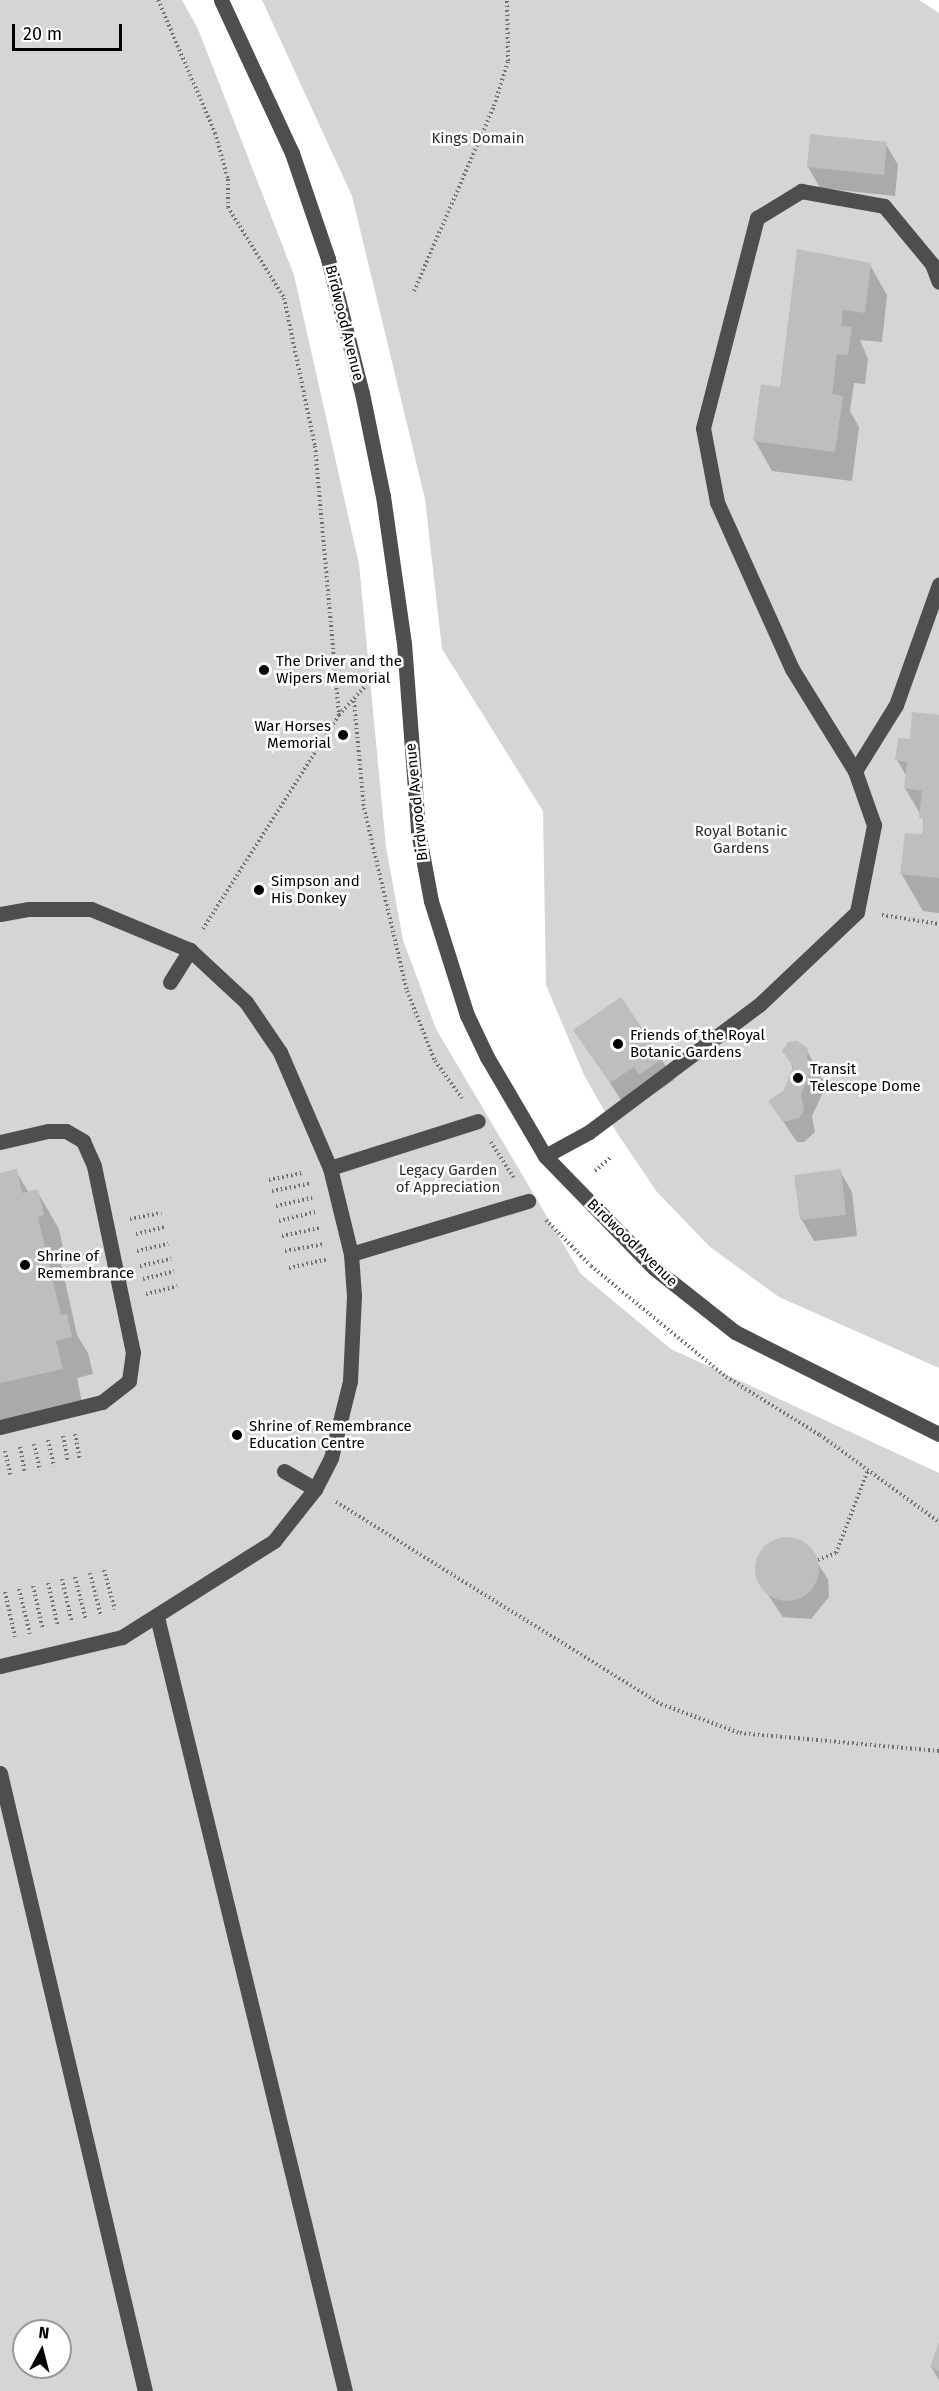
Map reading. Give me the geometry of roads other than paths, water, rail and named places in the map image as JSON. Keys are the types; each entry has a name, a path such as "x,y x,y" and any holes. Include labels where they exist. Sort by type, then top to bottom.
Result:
{"street":[{"name":"Birdwood Avenue","path":"221,0 292,153 328,259 383,496 404,643 418,831 445,953 467,1015 487,1057 545,1156 654,1268 735,1332 939,1434"},
{"path":"545,1156 589,1132 759,1005 858,912 874,825 855,771 792,669 717,502 703,428 757,218 801,191 884,206 932,264 939,282"},
{"path":"855,771 896,705 939,584"},
{"path":"0,914 28,909 91,909 190,950 246,1002 280,1053 335,1187 349,1247 354,1296 350,1381 331,1458 315,1489 274,1541 122,1637 0,1666"},
{"path":"170,982 190,950"},
{"path":"335,1187 478,1121"},
{"path":"0,1142 48,1131 66,1131 83,1141 94,1166 124,1300 133,1352 129,1381 102,1402 0,1426"},
{"path":"349,1247 528,1201"},
{"path":"284,1471 315,1489"},
{"path":"157,1617 345,2391"},
{"path":"0,1773 145,2391"}],"place":[{"name":"The Driver and the Wipers Memorial","path":"264,670"},
{"name":"War Horses Memorial","path":"343,735"},
{"name":"Simpson and His Donkey","path":"259,890"},
{"name":"Friends of the Royal Botanic Gardens","path":"618,1044"},
{"name":"Transit Telescope Dome","path":"798,1078"},
{"name":"Shrine of Remembrance","path":"25,1265"},
{"name":"Shrine of Remembrance Education Centre","path":"237,1435"}],"park label":[{"name":"Kings Domain","path":"478,139"},
{"name":"Royal Botanic Gardens","path":"741,840"},
{"name":"Legacy Garden of Appreciation","path":"448,1178"}]}
